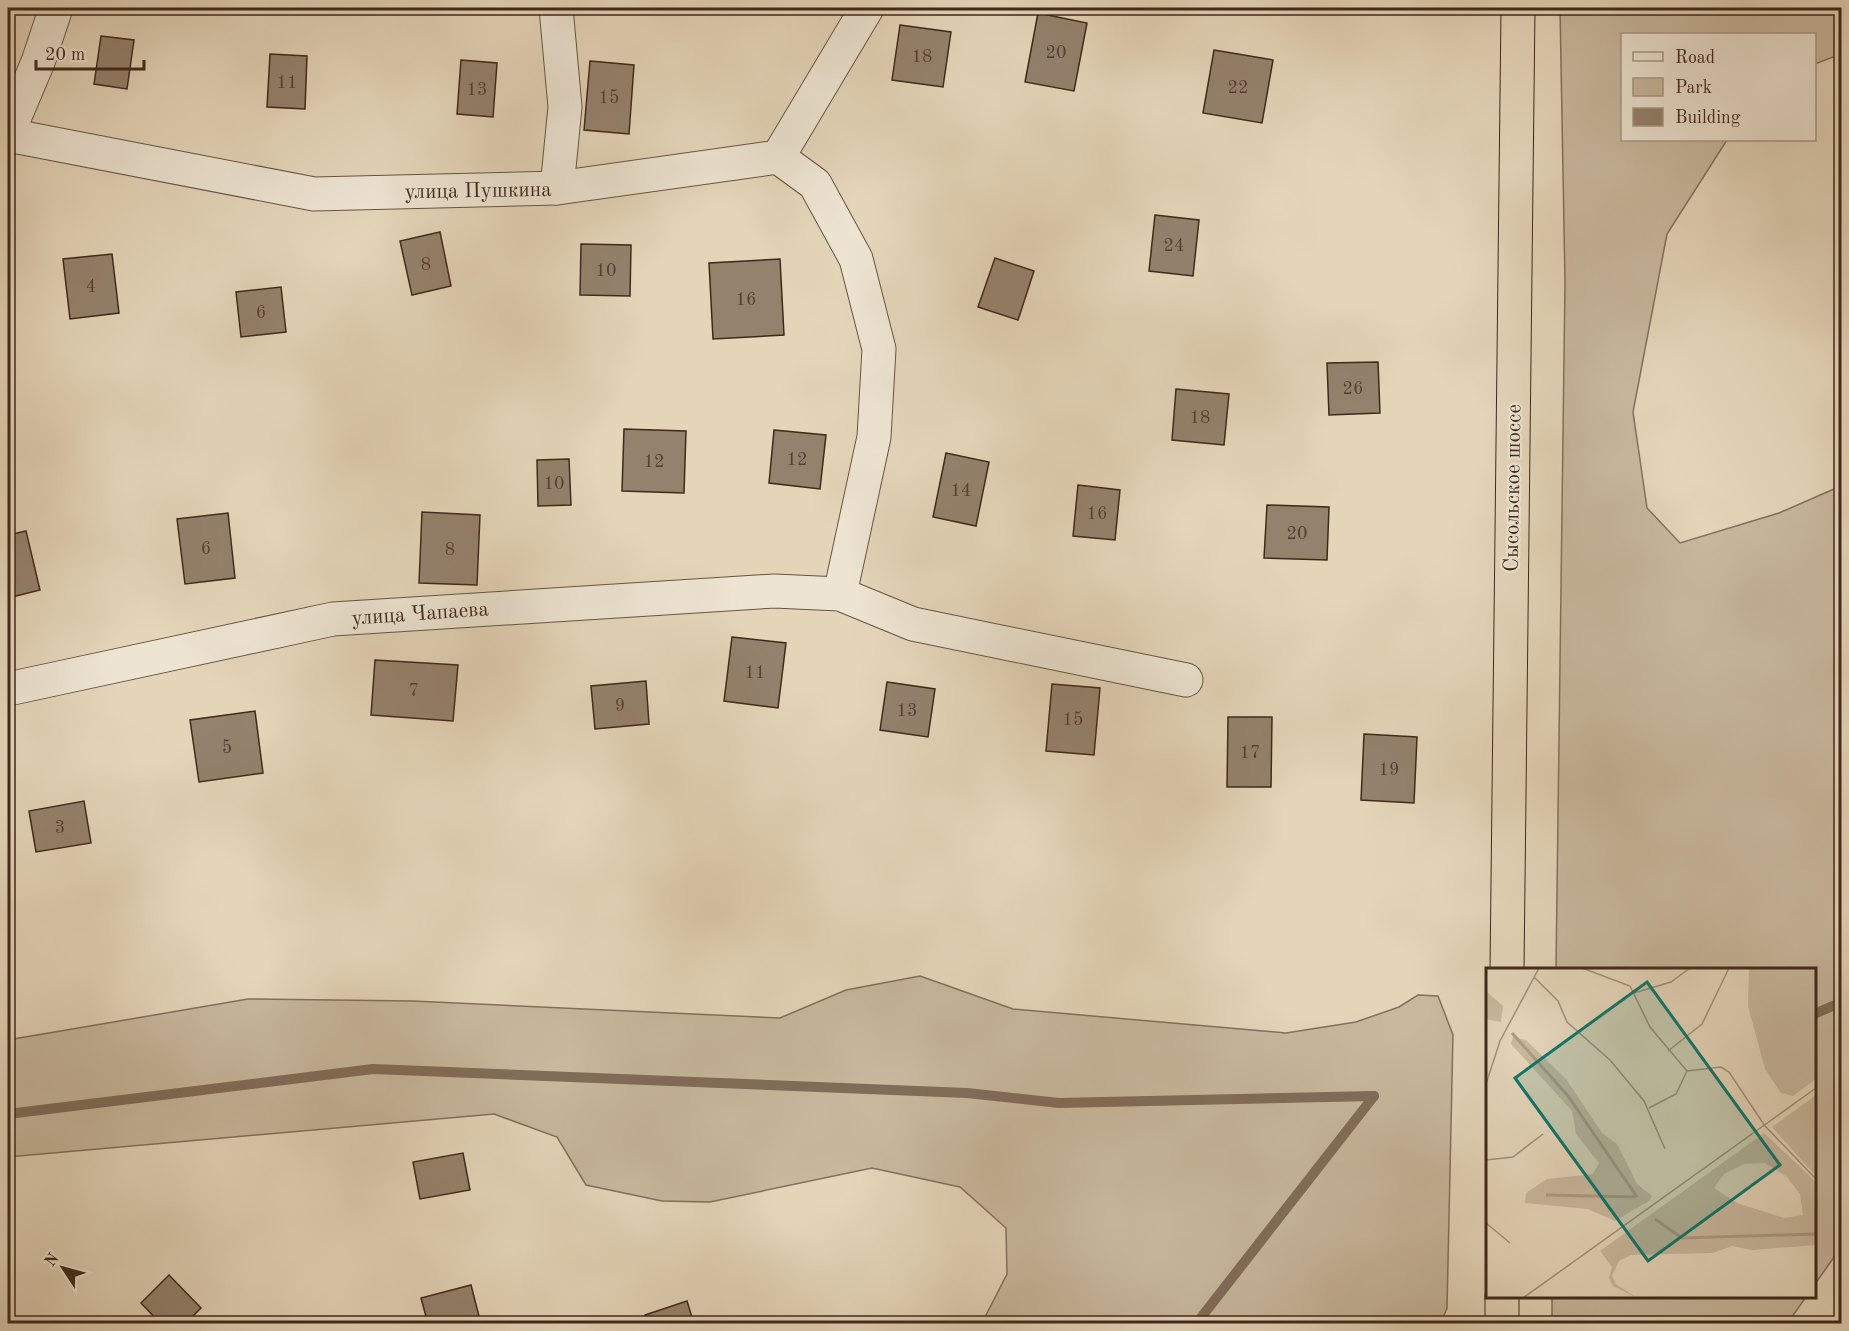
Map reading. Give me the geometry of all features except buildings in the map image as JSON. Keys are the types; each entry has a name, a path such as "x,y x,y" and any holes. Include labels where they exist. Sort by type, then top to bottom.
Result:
{"highway":[{"name":"Сысольское шоссе","path":"1507,968 1518,8"},
{"path":"1502,1323 1503,1298"}],"street":[{"path":"8,134 38,62 56,8"},
{"path":"556,8 565,107 557,188"},
{"path":"840,594 874,436 879,349 856,259 815,184 778,157 867,8"},
{"name":"улица Пушкина","path":"8,134 314,194 557,188 778,157"},
{"name":"улица Чапаева","path":"8,689 333,619 774,591 840,594 913,624 1186,680"}],"green space":[{"path":"1560,8 1841,8 1841,54 1816,64 1816,33 1621,33 1621,141 1726,141 1667,234 1633,412 1647,508 1680,543 1779,513 1841,486 1842,1246 1816,1283 1816,968 1556,968 1565,282"},
{"path":"920,976 1013,1009 1286,1033 1356,1022 1399,1007 1418,995 1438,996 1453,1035 1447,1308 1441,1323 982,1323 1007,1274 1006,1228 960,1187 872,1168 710,1202 662,1201 586,1185 557,1137 494,1114 8,1157 8,1040 248,999 413,1001 780,1018 846,990"},
{"path":"1552,1298 1805,1298 1787,1324 1552,1323"}],"waterway":[{"path":"1816,1013 1842,1002"},
{"path":"8,1114 373,1069 967,1093 1059,1103 1374,1096"},
{"path":"1196,1324 1374,1096"}]}
